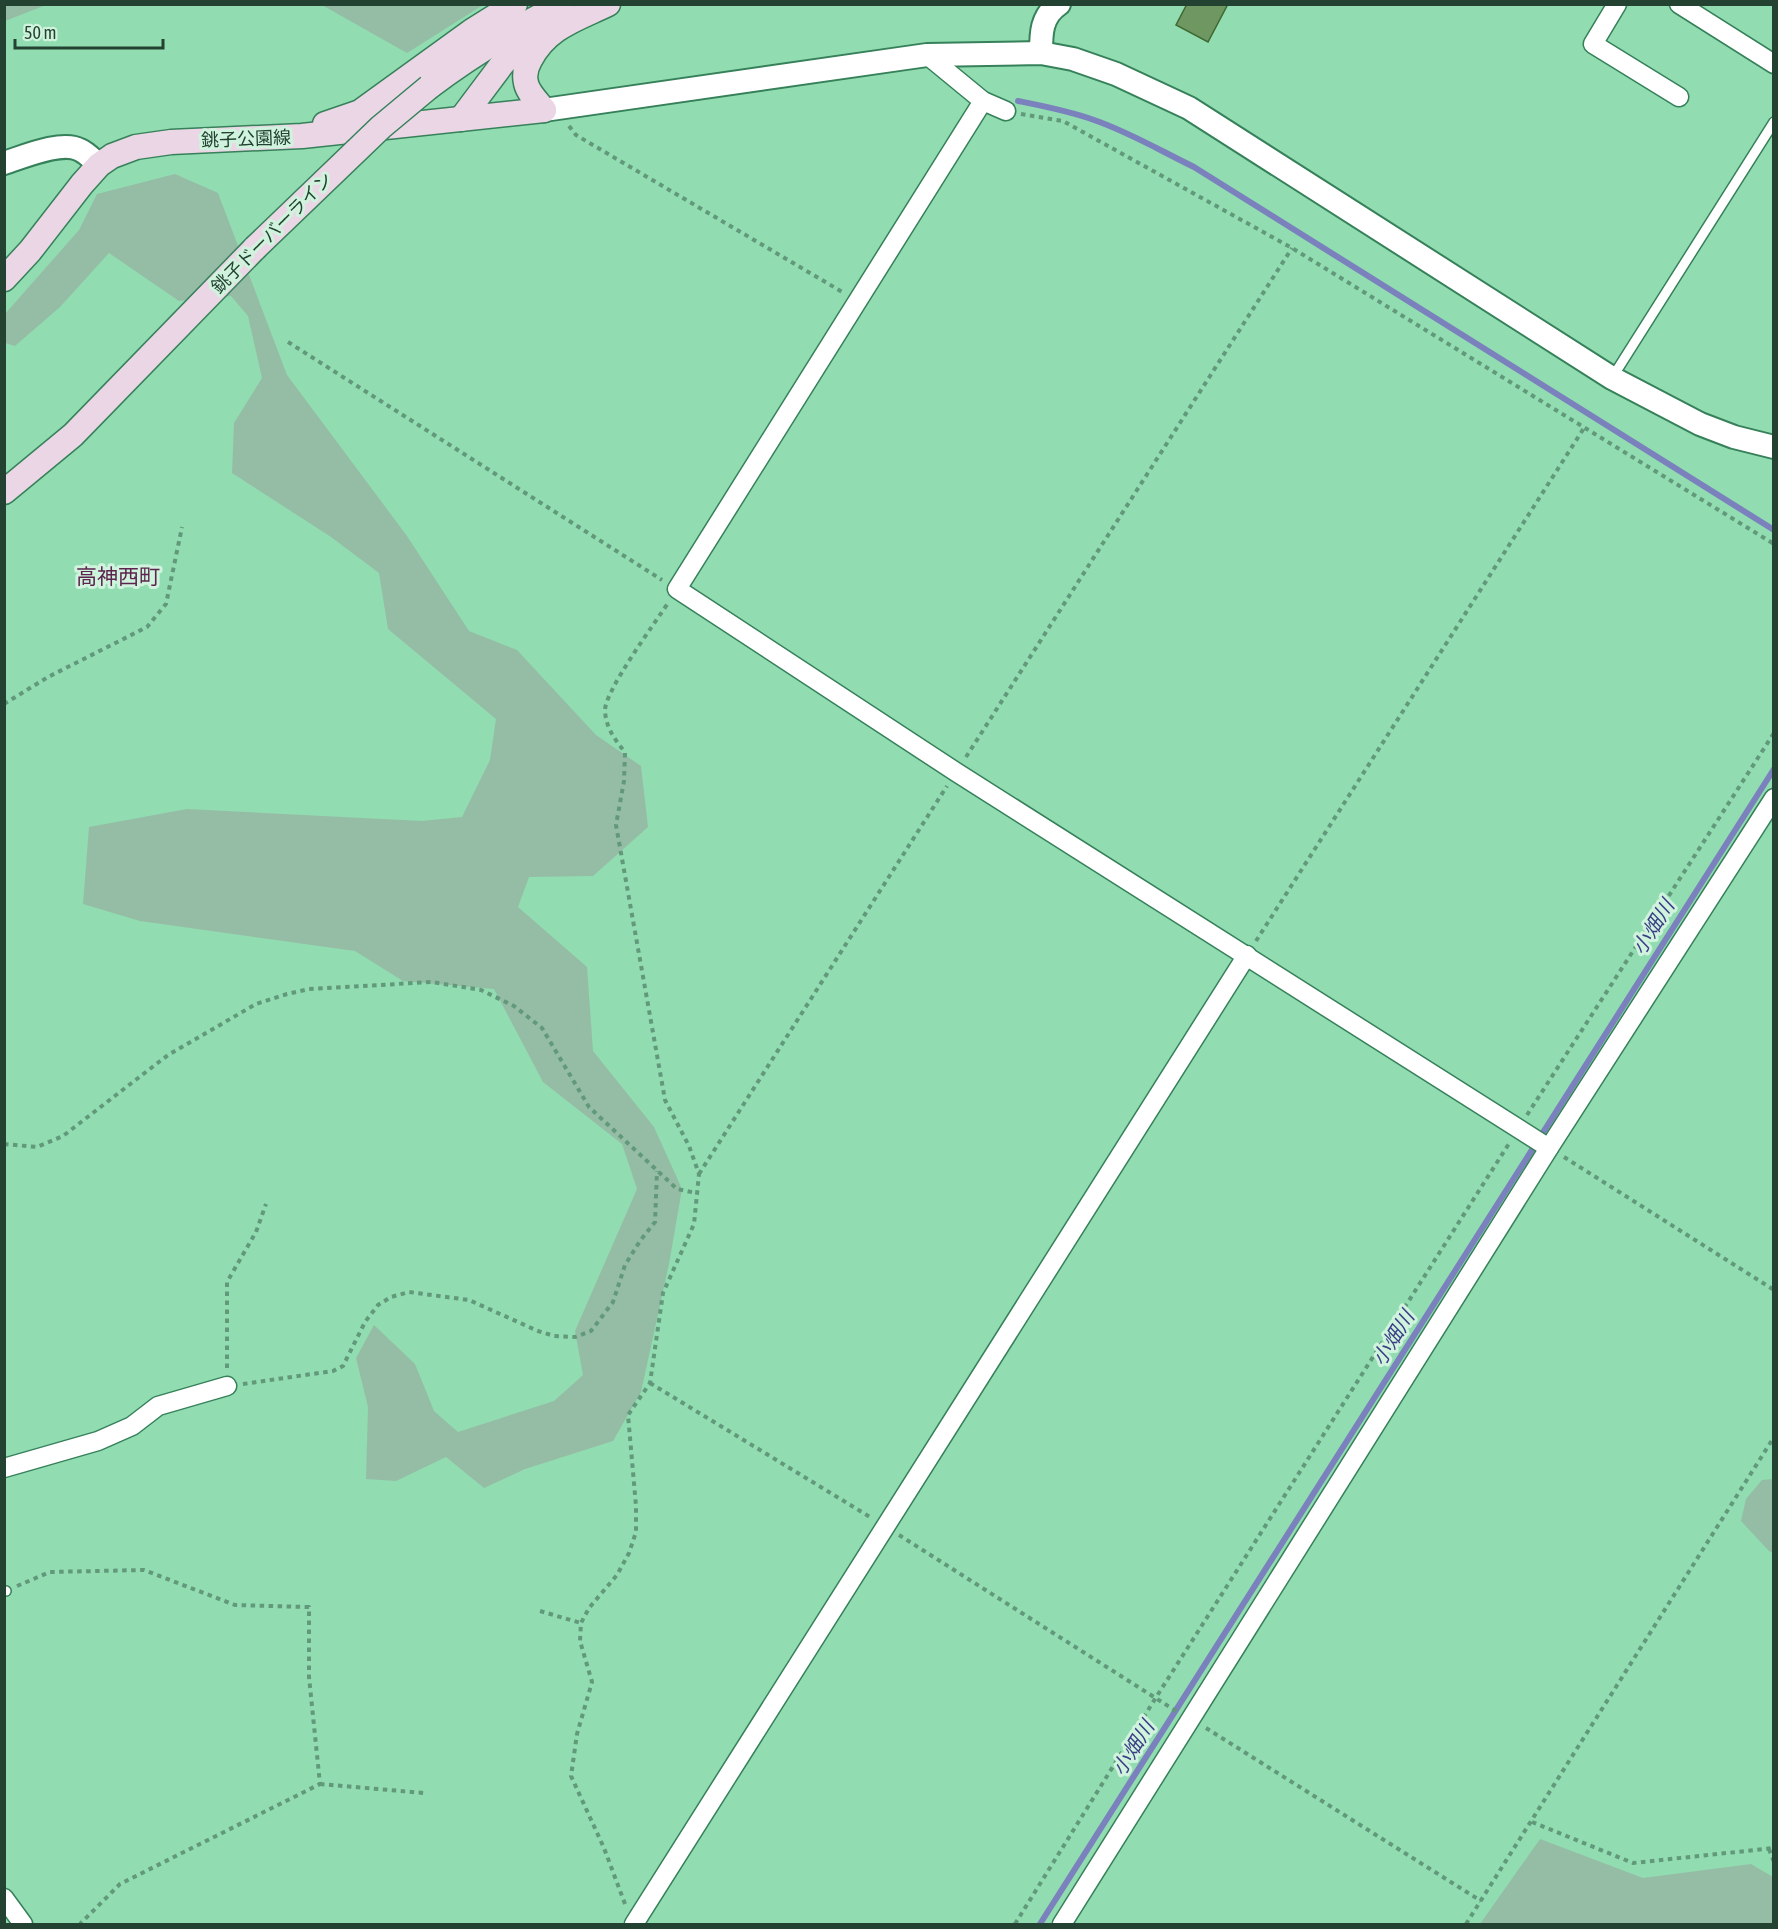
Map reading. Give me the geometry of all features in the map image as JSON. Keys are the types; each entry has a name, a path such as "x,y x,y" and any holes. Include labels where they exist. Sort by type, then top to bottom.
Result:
{"main road":[{"path":"302,136 318,126 360,112 472,31 514,4"},
{"name":"銚子ドーバーライン","path":"4,492 73,435 255,248 381,127 458,65 563,4"},
{"path":"461,119 503,63 518,49 608,4"},
{"path":"550,33 534,52 525,69 526,83 533,96 550,109"},
{"name":"銚子公園線","path":"4,279 30,251 99,165 112,156 136,147 171,142 302,136 550,109"}],"street":[{"path":"1041,54 1041,29 1052,9 1059,4"},
{"path":"1617,4 1593,44 1679,97"},
{"path":"1679,4 1773,64"},
{"path":"550,109 927,55 1041,54 1073,59 1116,74 1189,108 1612,378 1701,424 1734,437 1773,447"},
{"path":"927,55 983,101 1006,111"},
{"path":"983,101 677,590 956,772 1550,1148"},
{"path":"4,163 49,150 71,147 81,150 99,165"},
{"path":"1062,1924 1773,798"},
{"path":"631,1919 886,1526 1247,955"},
{"path":"4,1468 98,1441 132,1425 158,1406 227,1386"},
{"path":"4,1898 23,1924"}],"lane":[{"path":"1612,378 1773,122"}],"path":[{"path":"550,109 576,135 858,301"},
{"path":"1006,111 1063,121 1292,248 1773,544"},
{"path":"699,1174 1292,248"},
{"path":"288,342 677,590 612,689 605,709 610,733 625,752 624,781 616,825 665,1100 689,1146 699,1174 694,1224 663,1293 650,1383 628,1415 636,1532 629,1553 617,1575 589,1608 580,1623 580,1641 592,1682 577,1734 571,1776 604,1848 631,1919"},
{"path":"1247,955 1584,428"},
{"path":"4,704 48,677 147,627 166,604 182,527"},
{"path":"1015,1924 1155,1699 1773,733"},
{"path":"4,1144 37,1147 63,1136 168,1055 256,1004 309,989 432,982 481,990 514,1006 542,1028 590,1107 677,1189 697,1193"},
{"path":"1550,1148 1773,1290"},
{"path":"266,1204 256,1232 227,1282 227,1386 333,1371 343,1366 365,1322 378,1305 391,1297 409,1292 469,1300 554,1336 575,1337 591,1331 613,1302 625,1265 655,1222 657,1170"},
{"path":"650,1383 886,1526 1155,1699 1190,1718 1481,1901"},
{"path":"1466,1924 1773,1437"},
{"path":"5,1591 50,1572 144,1570 235,1605 309,1607 309,1677 320,1784"},
{"path":"540,1611 580,1623"},
{"path":"80,1924 120,1884 320,1784 424,1793"},
{"path":"1532,1822 1633,1863 1771,1848 1773,1862"}],"green space":[{"path":"5,4 46,4 46,5 5,21"},
{"path":"322,5 483,5 407,53"},
{"path":"175,174 218,193 287,375 407,536 469,631 517,650 596,735 641,766 648,827 593,876 529,877 518,907 587,967 593,1051 654,1127 682,1189 669,1264 641,1392 613,1441 525,1469 484,1488 446,1457 396,1481 366,1479 368,1407 356,1358 374,1325 415,1364 434,1411 458,1432 554,1401 583,1375 575,1331 637,1189 622,1144 543,1082 494,989 403,981 355,951 140,921 83,904 89,827 187,809 422,821 462,817 490,760 496,719 388,629 379,573 331,537 232,473 234,423 262,378 248,316 231,296 179,301 109,253 60,307 15,346 5,343 5,314 79,230 97,194"},
{"path":"1774,1479 1773,1553 1741,1521 1746,1499 1762,1480"},
{"path":"1540,1839 1643,1878 1751,1864 1773,1877 1773,1924 1480,1924"}],"building":[{"path":"1187,4 1228,4 1208,42 1176,25"}],"waterway":[{"path":"1018,101 1066,111 1107,125 1194,167 1774,530"},
{"name":"小畑川","path":"1040,1924 1774,769"}],"district":[{"name":"高神西町","path":"118,577"}]}
